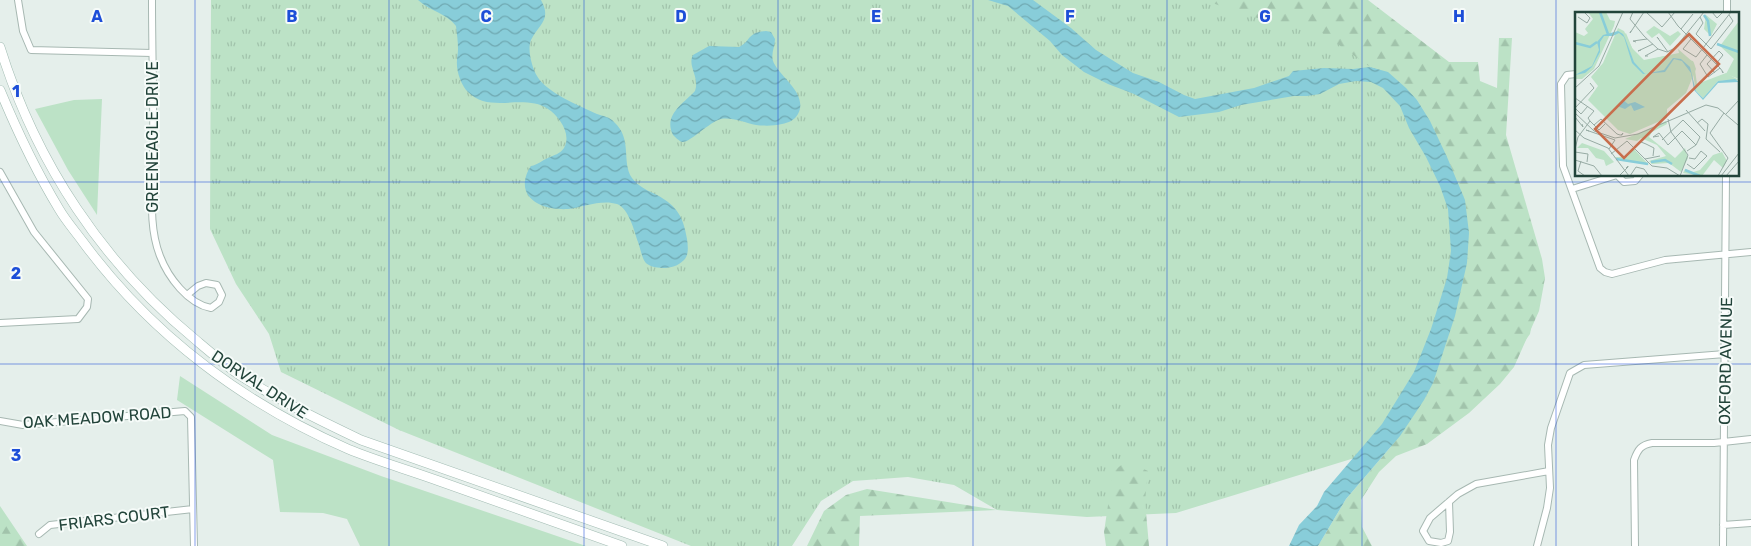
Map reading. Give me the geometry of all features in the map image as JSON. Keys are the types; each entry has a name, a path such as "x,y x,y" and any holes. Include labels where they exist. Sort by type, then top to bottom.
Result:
{"main road":[{"name":"DORVAL DRIVE","path":"0,47 8,74 28,123 62,187 81,216 124,272 152,301 174,323 231,368 282,401 362,440 663,546"},
{"name":"DORVAL DRIVE","path":"0,90 14,126 33,164 60,210 105,272 138,308 195,359 231,385 272,410 304,428 350,449 622,546"}],"street":[{"path":"18,0 23,31 30,50 152,53"},
{"name":"GREENEAGLE DRIVE","path":"152,0 153,160 151,216 159,254 168,272 187,295 201,306 211,308 219,302 222,295 217,286 206,283 198,286 187,295"},
{"path":"1575,74 1567,75 1561,84 1564,166 1600,268 1612,274 1665,260 1751,252"},
{"path":"0,172 34,232 88,299 87,307 78,319 0,323"},
{"path":"1572,189 1614,176"},
{"path":"1618,176 1624,182 1635,181 1639,176"},
{"name":"OXFORD AVENUE","path":"1723,546 1726,176"},
{"path":"1537,546 1550,488 1548,445 1551,428 1570,373 1584,366 1725,354"},
{"name":"OAK MEADOW ROAD","path":"0,422 23,425 185,411 191,417 193,508"},
{"path":"1635,546 1634,460 1638,449 1645,444 1652,443 1724,442 1751,439"},
{"path":"1449,502 1450,532 1448,541 1441,543 1429,541 1423,531 1430,518 1458,494 1476,484 1550,471"},
{"path":"193,508 194,546"},
{"name":"FRIARS COURT","path":"39,534 50,525 193,508"},
{"path":"1723,525 1751,524"}],"green space":[{"path":"211,0 1349,0 1540,281 1530,334 1495,382 1439,432 1176,513 1087,517 997,510 954,485 908,477 853,481 821,501 792,546 691,546 399,430 281,372 269,334 236,284 210,229"},
{"path":"1204,0 1368,0 1449,62 1478,62 1480,81 1497,88 1499,38 1512,38 1506,135 1542,259 1545,278 1539,311 1514,367 1500,384 1469,413 1427,444 1396,456 1379,472 1361,500 1362,527 1372,546 1318,546 1346,499 1400,436 1433,383 1455,316 1467,263 1469,233 1465,200 1430,121 1417,100 1388,72 1370,67 1314,27 1284,25 1246,15"},
{"path":"102,99 97,215 68,170 35,109 74,100"},
{"path":"180,376 272,435 381,476 586,546 360,546 347,519 323,513 280,512 273,460 177,400"},
{"path":"1126,461 1148,471 1145,501 1149,546 1106,546 1104,532 1113,472"},
{"path":"867,489 997,510 860,516 859,546 807,546 824,511 846,495"},
{"path":"0,506 27,546 0,546"}],"water":[{"path":"418,0 541,0 545,17 530,44 533,68 537,76 548,88 582,107 610,119 620,129 625,143 627,165 632,178 642,187 667,201 680,216 688,245 686,258 677,265 666,268 647,264 644,261 628,215 617,204 605,202 562,209 550,208 533,200 525,188 528,172 531,166 561,152 566,143 563,126 552,112 539,105 486,102 468,92 461,82 457,69 458,46 456,26 448,18"},
{"path":"988,0 1033,0 1071,28 1096,50 1133,73 1159,82 1195,99 1254,88 1289,76 1293,71 1370,67 1388,72 1406,88 1417,100 1430,121 1465,200 1469,233 1467,263 1455,316 1433,383 1424,400 1400,436 1346,499 1318,546 1289,546 1299,525 1317,506 1324,492 1382,424 1414,372 1431,329 1447,278 1451,251 1448,209 1440,186 1409,128 1400,106 1383,88 1371,82 1356,81 1339,84 1320,94 1294,96 1241,105 1219,112 1179,117 1134,94 1084,72 1062,55 1050,41 1008,6"},
{"path":"771,32 775,39 772,55 773,62 800,100 797,116 787,123 769,126 756,125 739,120 721,119 685,141 682,142 677,139 673,135 671,128 672,116 680,105 695,91 696,81 691,63 693,55 709,46 739,47 755,33"}]}
